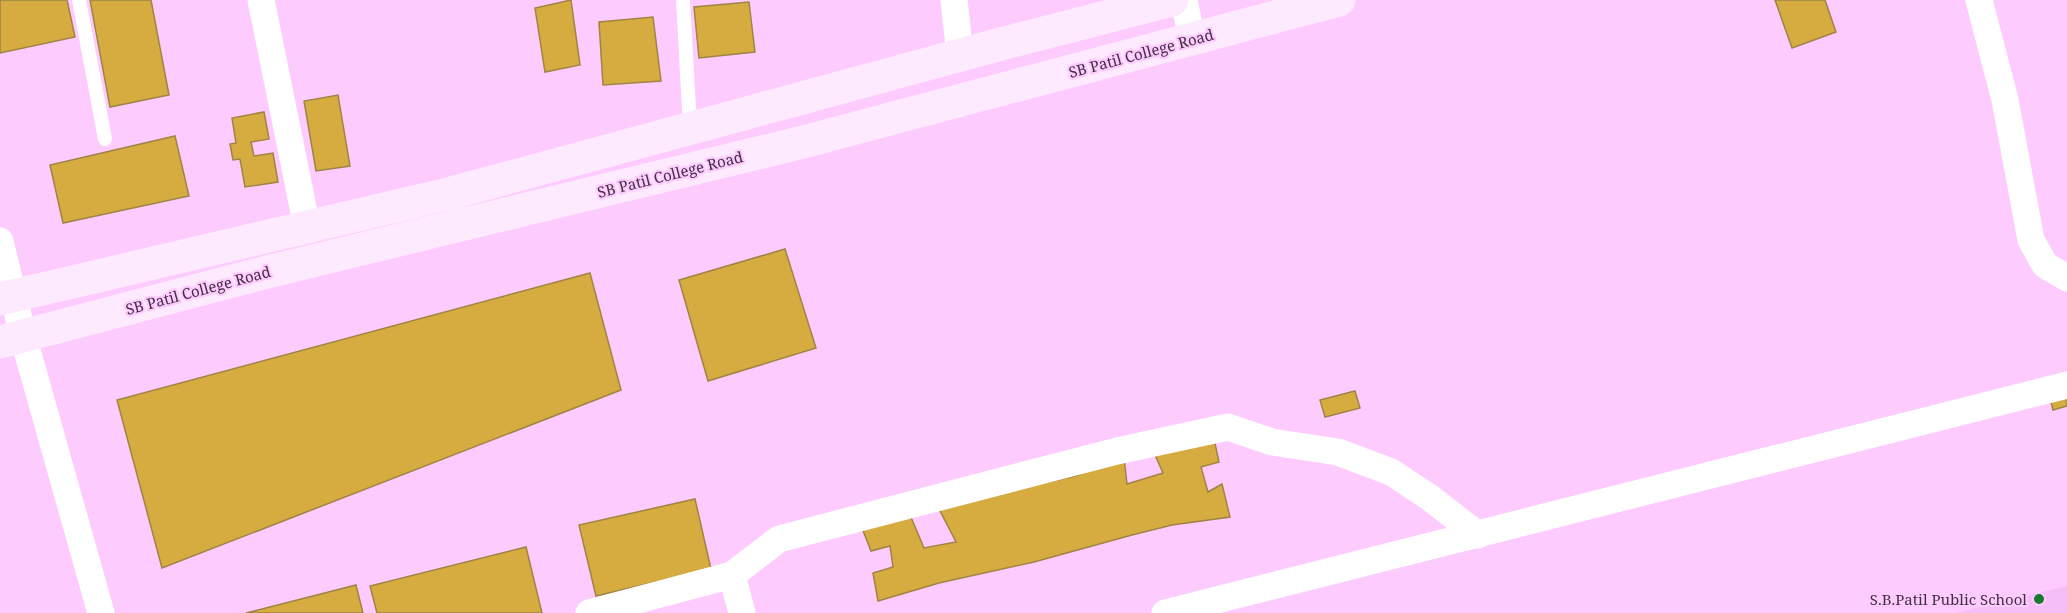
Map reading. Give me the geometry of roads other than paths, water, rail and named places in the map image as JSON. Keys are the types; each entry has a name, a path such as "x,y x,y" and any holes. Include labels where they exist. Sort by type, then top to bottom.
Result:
{"street":[{"path":"261,0 307,227"},
{"path":"954,0 960,55"},
{"path":"6,297 448,194 1172,0"},
{"path":"1184,0 1192,39"},
{"name":"SB Patil College Road","path":"11,339 267,272 803,142 1339,0"},
{"path":"1979,0 2005,100 2031,240 2045,265 2067,278"},
{"path":"0,241 11,339 101,613"},
{"path":"1165,613 2067,386"},
{"path":"590,613 732,575 779,539 1118,451 1228,427 1272,442 1338,452 1391,472 1430,497 1478,535"},
{"path":"732,575 742,613"}],"lane":[{"path":"79,0 105,139"},
{"path":"683,0 690,128"}],"place":[{"name":"S.B.Patil Public School","path":"2039,599"}]}
